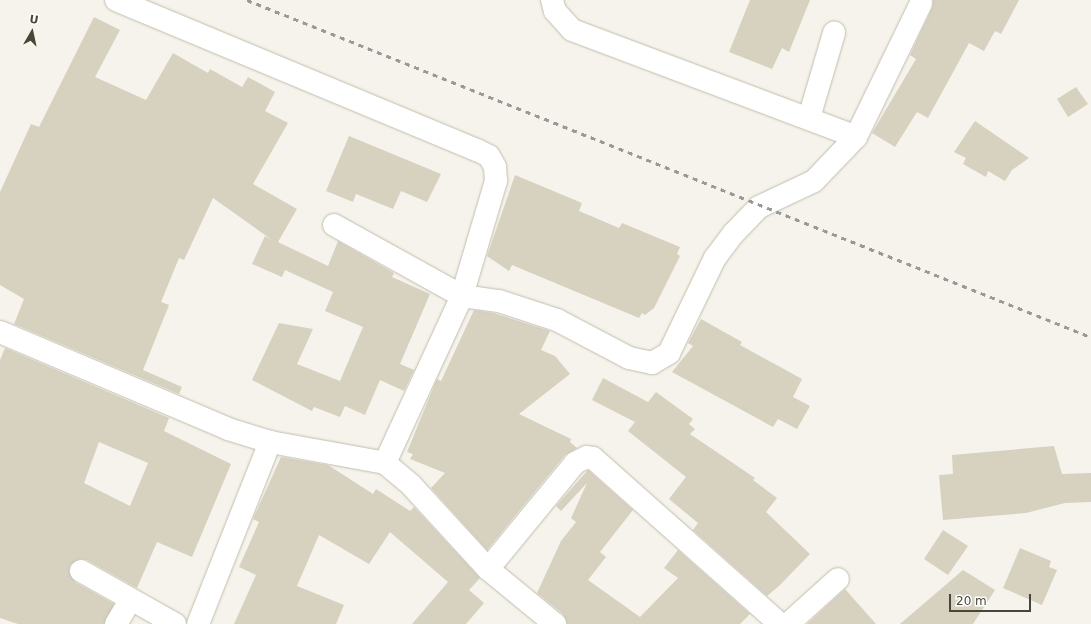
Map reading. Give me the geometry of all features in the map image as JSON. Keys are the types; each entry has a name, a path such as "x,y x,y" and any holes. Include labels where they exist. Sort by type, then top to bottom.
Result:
{"street":[{"path":"116,0 489,156 495,167 496,181 462,296 385,463"},
{"path":"552,0 555,11 572,30 639,58 809,118 856,137"},
{"path":"334,225 462,296 499,301 550,318 629,358 652,363 669,353 715,258 734,233 759,207 814,181 856,137 921,3"},
{"path":"809,118 834,33"},
{"path":"0,332 228,430 270,442 385,463 416,490 488,569 555,624"},
{"path":"198,624 270,442"},
{"path":"488,569 575,463 580,459 593,458 780,624"},
{"path":"81,571 130,601 175,624"},
{"path":"788,624 838,579"},
{"path":"116,624 130,601"}],"building":[{"path":"750,0 810,0 789,52 782,48 772,69 729,52"},
{"path":"933,0 1019,0 1001,34 995,31 984,51 969,43 928,118 917,112 895,147 872,133 916,59 910,55 932,8"},
{"path":"94,17 120,30 95,77 146,100 173,53 208,73 210,69 242,87 248,77 275,92 265,111 288,123 253,184 297,209 278,242 328,266 338,241 394,273 392,277 430,294 400,364 414,370 404,391 380,380 365,415 345,406 340,417 314,407 312,411 252,380 279,323 313,329 297,364 340,381 363,327 325,311 333,292 285,270 282,277 252,264 265,236 272,240 213,198 184,260 179,258 161,302 169,305 143,370 182,387 179,394 14,324 24,299 0,285 0,192 31,124 39,127"},
{"path":"1076,87 1088,104 1068,117 1057,99"},
{"path":"975,121 1029,158 1012,170 1005,181 988,171 986,177 963,164 966,158 954,152"},
{"path":"349,136 441,174 427,202 401,191 393,209 356,194 353,202 326,191"},
{"path":"515,175 582,203 579,211 619,228 622,223 680,247 677,254 680,256 654,308 645,315 642,313 639,318 512,265 509,271 487,256"},
{"path":"474,310 493,313 550,331 541,350 555,356 570,374 519,414 571,439 570,442 577,448 565,455 487,550 431,488 445,473 410,459 413,454 407,452 437,379 441,381"},
{"path":"701,319 742,342 740,345 802,379 793,397 810,406 797,429 778,419 773,427 672,372 693,346 688,343"},
{"path":"5,348 169,418 164,431 231,464 192,557 157,542 137,588 87,560 80,559 70,565 69,572 75,582 114,604 104,624 18,624 0,618 0,360","holes":["99,442 148,463 130,506 84,483"]},
{"path":"603,378 648,402 656,392 693,419 689,424 695,429 690,434 755,478 753,480 777,498 766,512 810,554 779,586 767,596 693,530 698,523 669,499 686,477 628,431 635,422 592,400"},
{"path":"1054,446 1062,474 1091,473 1091,502 1065,503 1026,513 943,520 939,475 953,474 952,455"},
{"path":"281,457 328,465 373,494 376,489 410,511 414,507 480,578 469,590 484,603 466,624 412,624 448,582 390,532 369,564 319,535 297,586 344,605 336,624 234,624 256,575 239,567 259,522 253,519"},
{"path":"588,470 633,510 600,552 606,557 588,580 640,617 678,578 664,568 678,550 750,614 740,624 567,624 563,614 537,593 561,541 576,522 571,518 587,483 561,511 556,506"},
{"path":"943,530 968,546 948,575 924,559"},
{"path":"1020,548 1051,561 1049,567 1057,570 1042,605 1003,588"},
{"path":"963,570 995,590 973,624 900,624"},
{"path":"845,589 876,624 807,624"}],"railway":[{"path":"247,0 1091,337"}]}
